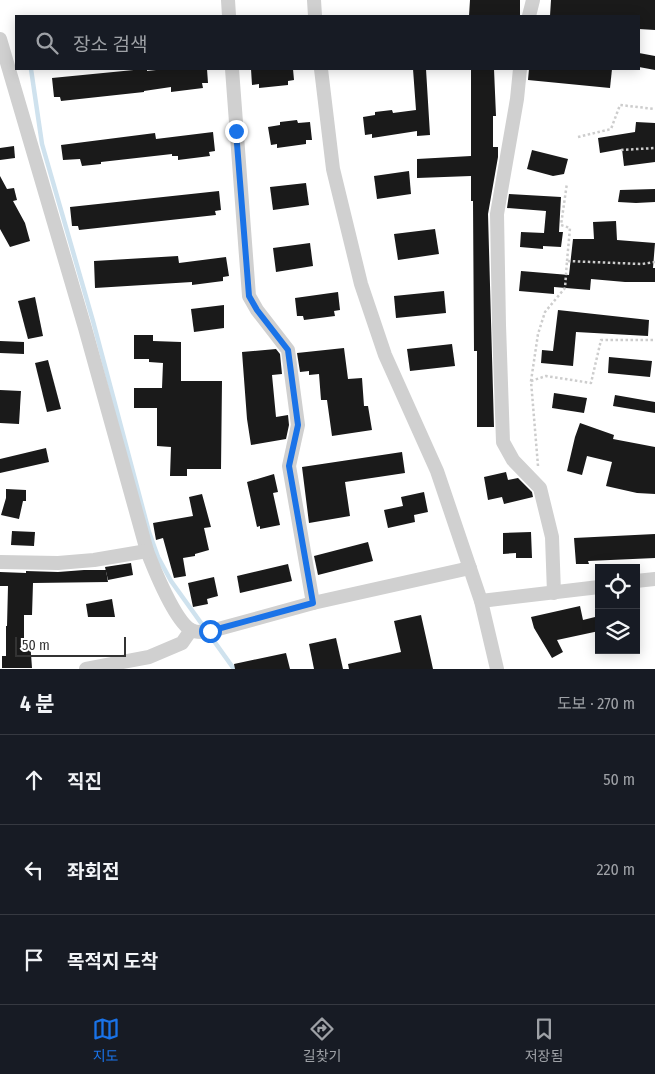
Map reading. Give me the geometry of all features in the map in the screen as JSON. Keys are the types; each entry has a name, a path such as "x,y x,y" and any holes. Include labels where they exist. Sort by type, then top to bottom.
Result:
{"street":[{"path":"228,0 229,15"},
{"path":"314,0 316,15"},
{"path":"529,15 533,0"},
{"path":"0,39 85,328 146,551 180,619 202,631"},
{"path":"232,70 249,296 257,310 288,350 298,425 289,466 313,603"},
{"path":"321,70 333,169 361,284 385,355 437,471 481,601 497,669"},
{"path":"520,70 498,214 503,442 513,460 540,488 552,536 554,593"},
{"path":"0,562 58,563 94,560 146,551"},
{"path":"86,669 147,663 202,631 313,603 470,568"},
{"path":"640,581 655,579"},
{"path":"481,601 595,588"}],"path":[{"path":"578,138 611,129 620,105 655,109"},
{"path":"621,150 655,148"},
{"path":"540,488 531,381 538,334 545,312 565,288 570,228 561,225 567,184"},
{"path":"567,261 642,264 655,262"},
{"path":"531,381 546,376 591,383 601,340 655,340"}],"building":[{"path":"470,0 520,0 520,15 469,15"},
{"path":"551,0 655,0 655,30 640,29 640,15 550,15"},
{"path":"640,53 655,56 655,70 640,67"},
{"path":"136,70 207,70 208,83 202,83 203,88 171,92 171,87 144,92 61,101 60,97 54,97 52,78"},
{"path":"251,70 293,70 294,80 288,81 288,85 259,88 259,84 252,85"},
{"path":"413,70 426,70 430,135 417,136 417,131 372,138 372,134 365,135 363,117 375,115 375,112 392,110 393,113 416,110"},
{"path":"471,70 494,70 496,116 493,116 493,147 498,147 498,157 488,214 494,427 477,427 477,351 474,351 473,201 471,201 471,176 417,178 417,159 471,156"},
{"path":"529,70 612,70 610,88 528,80"},
{"path":"297,120 298,123 310,122 312,140 306,140 306,144 277,148 277,144 271,145 268,127 280,125 280,122"},
{"path":"636,122 655,123 655,162 624,166 622,149 600,153 598,138 635,132"},
{"path":"213,132 215,151 209,152 210,156 178,160 178,156 172,156 172,154 82,166 80,159 63,160 61,145 155,133 156,139"},
{"path":"14,146 15,158 0,160 0,148"},
{"path":"532,150 568,159 564,174 553,176 527,169"},
{"path":"409,171 411,194 377,199 374,176"},
{"path":"0,176 7,189 14,188 17,200 13,201 25,223 30,241 10,247 0,229"},
{"path":"306,183 309,205 273,210 270,187"},
{"path":"655,189 655,202 618,202 620,190"},
{"path":"219,191 221,210 215,211 216,215 79,230 78,226 72,226 70,207"},
{"path":"509,194 561,197 559,232 563,232 561,247 543,246 543,249 520,247 521,232 544,233 546,211 507,208"},
{"path":"616,221 617,240 655,243 653,268 655,268 655,282 591,279 590,290 554,287 554,294 519,291 521,271 569,275 573,239 594,239 593,222"},
{"path":"435,229 439,254 398,260 394,234"},
{"path":"310,243 313,266 276,272 273,248"},
{"path":"178,256 179,263 226,257 229,276 223,277 223,281 192,285 192,282 95,288 94,261"},
{"path":"444,291 446,313 396,318 394,296"},
{"path":"338,292 340,310 334,311 335,316 304,320 303,316 297,316 295,298"},
{"path":"35,297 43,336 28,339 18,301"},
{"path":"224,305 224,328 194,332 191,309"},
{"path":"558,310 649,320 648,336 576,332 573,366 541,363 542,350 553,351"},
{"path":"134,335 153,335 153,341 181,342 181,381 222,381 221,469 187,469 187,476 170,476 171,447 157,446 157,408 134,408 134,388 162,388 163,363 149,362 149,359 134,359"},
{"path":"0,341 24,342 24,354 0,353"},
{"path":"452,344 455,366 410,371 407,349"},
{"path":"344,348 348,379 362,378 364,406 368,406 372,430 332,436 327,400 321,400 319,374 309,375 309,371 300,372 297,353"},
{"path":"276,349 280,354 282,374 272,375 276,417 288,415 289,425 286,439 251,445 242,352"},
{"path":"609,357 652,361 650,377 608,373"},
{"path":"48,360 61,409 47,412 35,363"},
{"path":"0,390 21,391 19,424 0,423"},
{"path":"554,393 587,398 584,413 552,408"},
{"path":"615,395 655,402 655,413 613,406"},
{"path":"580,423 614,435 613,439 655,447 655,494 637,493 606,486 612,462 587,456 582,475 567,471"},
{"path":"46,448 49,462 0,473 0,459"},
{"path":"402,452 405,473 345,482 350,516 309,523 302,467"},
{"path":"506,472 508,480 518,478 532,492 533,497 504,504 502,497 488,500 484,477"},
{"path":"274,474 278,492 273,493 280,525 260,529 260,526 257,527 247,482"},
{"path":"6,489 26,490 26,501 23,501 19,519 1,515 6,498"},
{"path":"424,492 428,512 414,515 415,522 388,528 384,510 403,506 401,497"},
{"path":"202,494 211,527 204,528 209,550 195,554 195,556 183,558 186,576 174,578 163,538 156,540 153,523 193,516 189,497"},
{"path":"12,531 35,532 34,546 11,545"},
{"path":"531,532 532,558 516,558 516,553 503,554 503,533"},
{"path":"655,534 655,558 588,561 589,564 576,564 574,538"},
{"path":"368,542 373,561 318,575 314,556"},
{"path":"131,563 133,575 108,580 105,567"},
{"path":"288,564 292,581 240,593 237,576"},
{"path":"106,570 108,582 33,583 32,615 24,615 24,641 30,640 32,668 2,668 2,656 6,656 8,586 0,586 0,572 26,573 26,571 58,572"},
{"path":"214,577 218,596 207,599 208,604 193,607 188,583"},
{"path":"112,599 115,617 88,617 86,604"},
{"path":"580,606 583,620 595,617 595,632 557,640 563,652 552,658 534,628 531,617"},
{"path":"421,615 433,669 349,669 348,664 401,652 394,621"},
{"path":"336,638 343,669 314,669 309,644"},
{"path":"286,653 290,669 235,669 234,664"}],"waterway":[{"path":"31,70 42,144 93,321 149,532 158,557 171,581 234,669"}],"route":[{"path":"210,631 313,603 289,466 298,425 288,350 257,310 249,296 236,131"}]}
